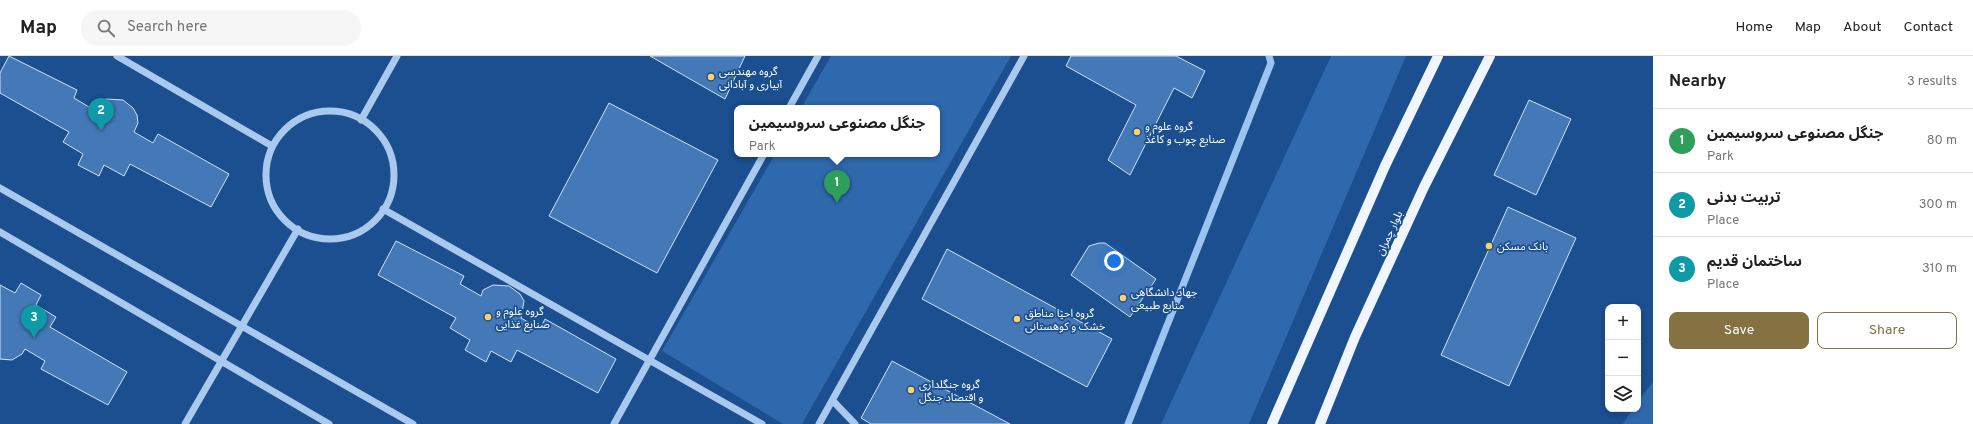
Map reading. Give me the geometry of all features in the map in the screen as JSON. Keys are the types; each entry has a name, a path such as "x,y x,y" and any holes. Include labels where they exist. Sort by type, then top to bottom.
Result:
{"main road":[{"path":"1272,424 1381,173 1438,56"},
{"name":"بلوار چمران","path":"1320,424 1355,336 1420,194 1490,56"}],"street":[{"path":"116,56 272,146"},
{"path":"361,120 397,56"},
{"path":"791,105 818,56"},
{"path":"820,424 1024,56"},
{"path":"316,112 345,112 361,120 371,124 388,147 395,175 388,203 370,225 344,238 315,238 289,225 272,202 265,174 272,146 290,124 316,112"},
{"path":"614,424 762,157"},
{"path":"0,188 413,424"},
{"path":"383,209 762,424"},
{"path":"185,424 298,229"},
{"path":"0,232 329,424"},
{"path":"833,401 855,424"}],"shaded area":[{"path":"831,56 1011,56 802,424 783,424 662,351 773,157 940,157 940,105 803,105"},
{"path":"1331,56 1406,56 1249,424 1161,424"},
{"path":"1653,382 1653,424 1623,424 1631,412 1641,412 1641,397"}],"building":[{"path":"9,56 77,90 74,98 94,110 96,105 106,99 123,100 133,108 137,115 138,123 134,132 153,143 158,134 229,174 211,207 130,164 124,176 104,165 99,176 78,165 83,154 63,142 69,132 0,93 0,73"},
{"name":"گروه مهندسی آبیاری و آبادانی","path":"650,56 745,56 725,99"},
{"name":"گروه علوم و صنایع چوب و کاغذ","path":"1071,56 1176,56 1205,71 1192,98 1174,88 1130,175 1108,160 1136,105 1066,66"},
{"path":"1529,100 1571,119 1536,195 1494,175"},
{"path":"609,103 718,160 657,273 549,216"},
{"path":"1508,207 1576,238 1509,386 1441,355"},
{"name":"گروه علوم و صنایع غذایی","path":"396,241 464,276 460,284 481,296 483,290 493,285 509,286 520,294 524,301 521,318 540,329 545,319 616,359 598,393 517,350 511,362 491,351 486,362 465,350 470,340 450,328 456,318 378,275"},
{"name":"جهاد دانشگاهی منابع طبیعی","path":"1105,243 1156,279 1130,317 1071,275 1089,246"},
{"name":"گروه احیا مناطق خشک و کوهستانی","path":"947,249 1112,339 1087,387 922,299"},
{"path":"21,283 41,295 36,305 56,317 50,327 127,372 108,405 41,369 45,361 25,349 22,354 12,360 0,359 0,285 15,293"},
{"name":"گروه جنگلداری و اقتصاد جنگل","path":"892,361 1010,424 871,424 861,418"}],"waterway":[{"path":"1128,424 1271,63 1269,56"}],"place":[{"name":"گروه مهندسی آبیاری و آبادانی","path":"711,77"},
{"name":"تربیت بدنی","path":"101,131"},
{"name":"گروه علوم و صنایع چوب و کاغذ","path":"1137,132"},
{"name":"جنگل مصنوعی سروسیمین","path":"837,203"},
{"name":"بانک مسکن","path":"1489,246"},
{"name":"جهاد دانشگاهی منابع طبیعی","path":"1123,298"},
{"name":"گروه علوم و صنایع غذایی","path":"488,317"},
{"name":"گروه احیا مناطق خشک و کوهستانی","path":"1017,319"},
{"name":"ساختمان قدیم","path":"34,338"},
{"name":"گروه جنگلداری و اقتصاد جنگل","path":"911,390"}]}
